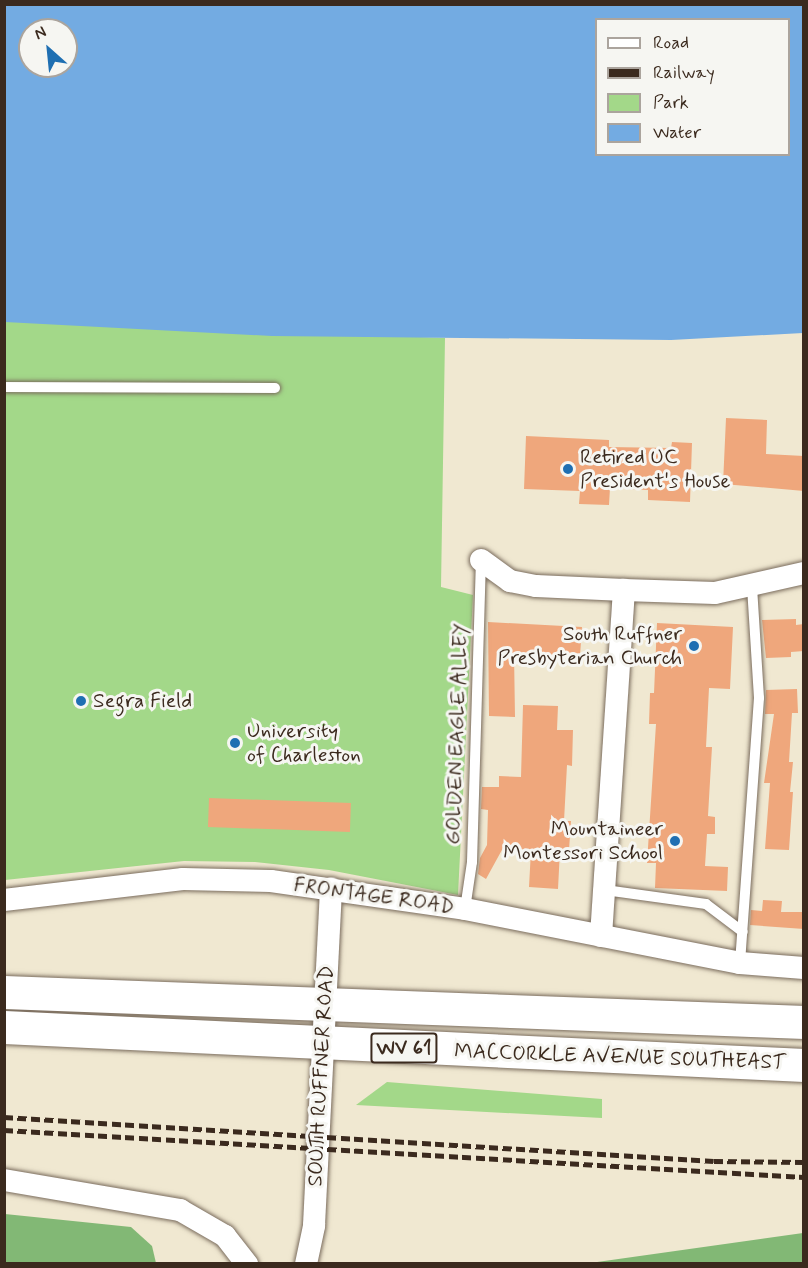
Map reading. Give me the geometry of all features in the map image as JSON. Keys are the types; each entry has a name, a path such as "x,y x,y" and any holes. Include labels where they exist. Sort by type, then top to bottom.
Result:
{"main road":[{"name":"MACCORKLE AVENUE SOUTHEAST","path":"4,992 804,1022"},
{"name":"MACCORKLE AVENUE SOUTHEAST","path":"4,1028 804,1065"}],"street":[{"path":"481,561 510,580 536,586 624,590 715,593 752,587 804,573"},
{"path":"601,936 624,590"},
{"name":"FRONTAGE ROAD","path":"4,900 183,879 260,880 330,888 465,909 740,963 804,968"},
{"name":"SOUTH RUFFNER ROAD","path":"306,1263 314,1226 330,888"},
{"name":"FRONTAGE ROAD","path":"740,963 776,979 804,984"},
{"path":"4,1180 180,1210 225,1236 247,1263"}],"lane":[{"path":"4,387 275,388"},
{"name":"GOLDEN EAGLE ALLEY","path":"465,909 472,862 481,561"},
{"path":"740,963 759,698 752,587"},
{"path":"605,890 706,904 743,932"}],"green space":[{"name":"University of Charleston","path":"5,320 445,338 441,587 473,595 458,895 329,870 255,862 184,861 5,880"},
{"path":"387,1082 602,1099 602,1118 356,1105"},
{"path":"5,1214 131,1227 152,1246 156,1263 5,1263"},
{"path":"803,1233 803,1263 590,1263"}],"water":[{"path":"4,5 803,5 803,333 671,340 272,336 5,322"}],"building":[{"path":"726,418 767,420 766,454 804,456 804,491 723,484"},
{"path":"526,436 609,440 609,447 671,448 672,442 692,443 690,502 648,500 648,490 610,488 609,505 579,504 580,491 524,489"},
{"path":"796,619 796,625 804,624 804,651 791,652 791,657 766,658 762,620"},
{"path":"488,622 582,627 580,656 514,653 515,717 489,716"},
{"path":"657,623 733,627 730,689 709,688 706,747 712,747 708,816 715,817 715,834 707,834 705,866 728,867 727,891 655,888 656,863 647,863 656,724 649,724 650,693 654,693"},
{"path":"797,689 798,713 792,713 789,762 793,762 790,792 793,792 789,850 765,849 770,783 764,783 774,714 765,714 766,690"},
{"path":"523,705 558,706 557,730 573,730 572,766 567,765 564,821 571,821 569,850 560,850 558,889 529,887 531,850 503,848 486,879 478,874 480,858 487,845 488,810 481,809 482,787 499,787 499,776 521,777"},
{"path":"209,798 351,803 350,832 208,827"},
{"path":"763,900 782,901 781,912 804,912 804,929 750,925 751,910 762,911"}],"railway":[{"path":"4,1117 714,1161 804,1162"},
{"path":"4,1130 804,1177"}],"place":[{"name":"Retired UC President's House","path":"568,469"},
{"name":"South Ruffner Presbyterian Church","path":"694,646"},
{"name":"Segra Field","path":"81,701"},
{"name":"University of Charleston","path":"235,743"},
{"name":"Mountaineer Montessori School","path":"675,841"}]}
